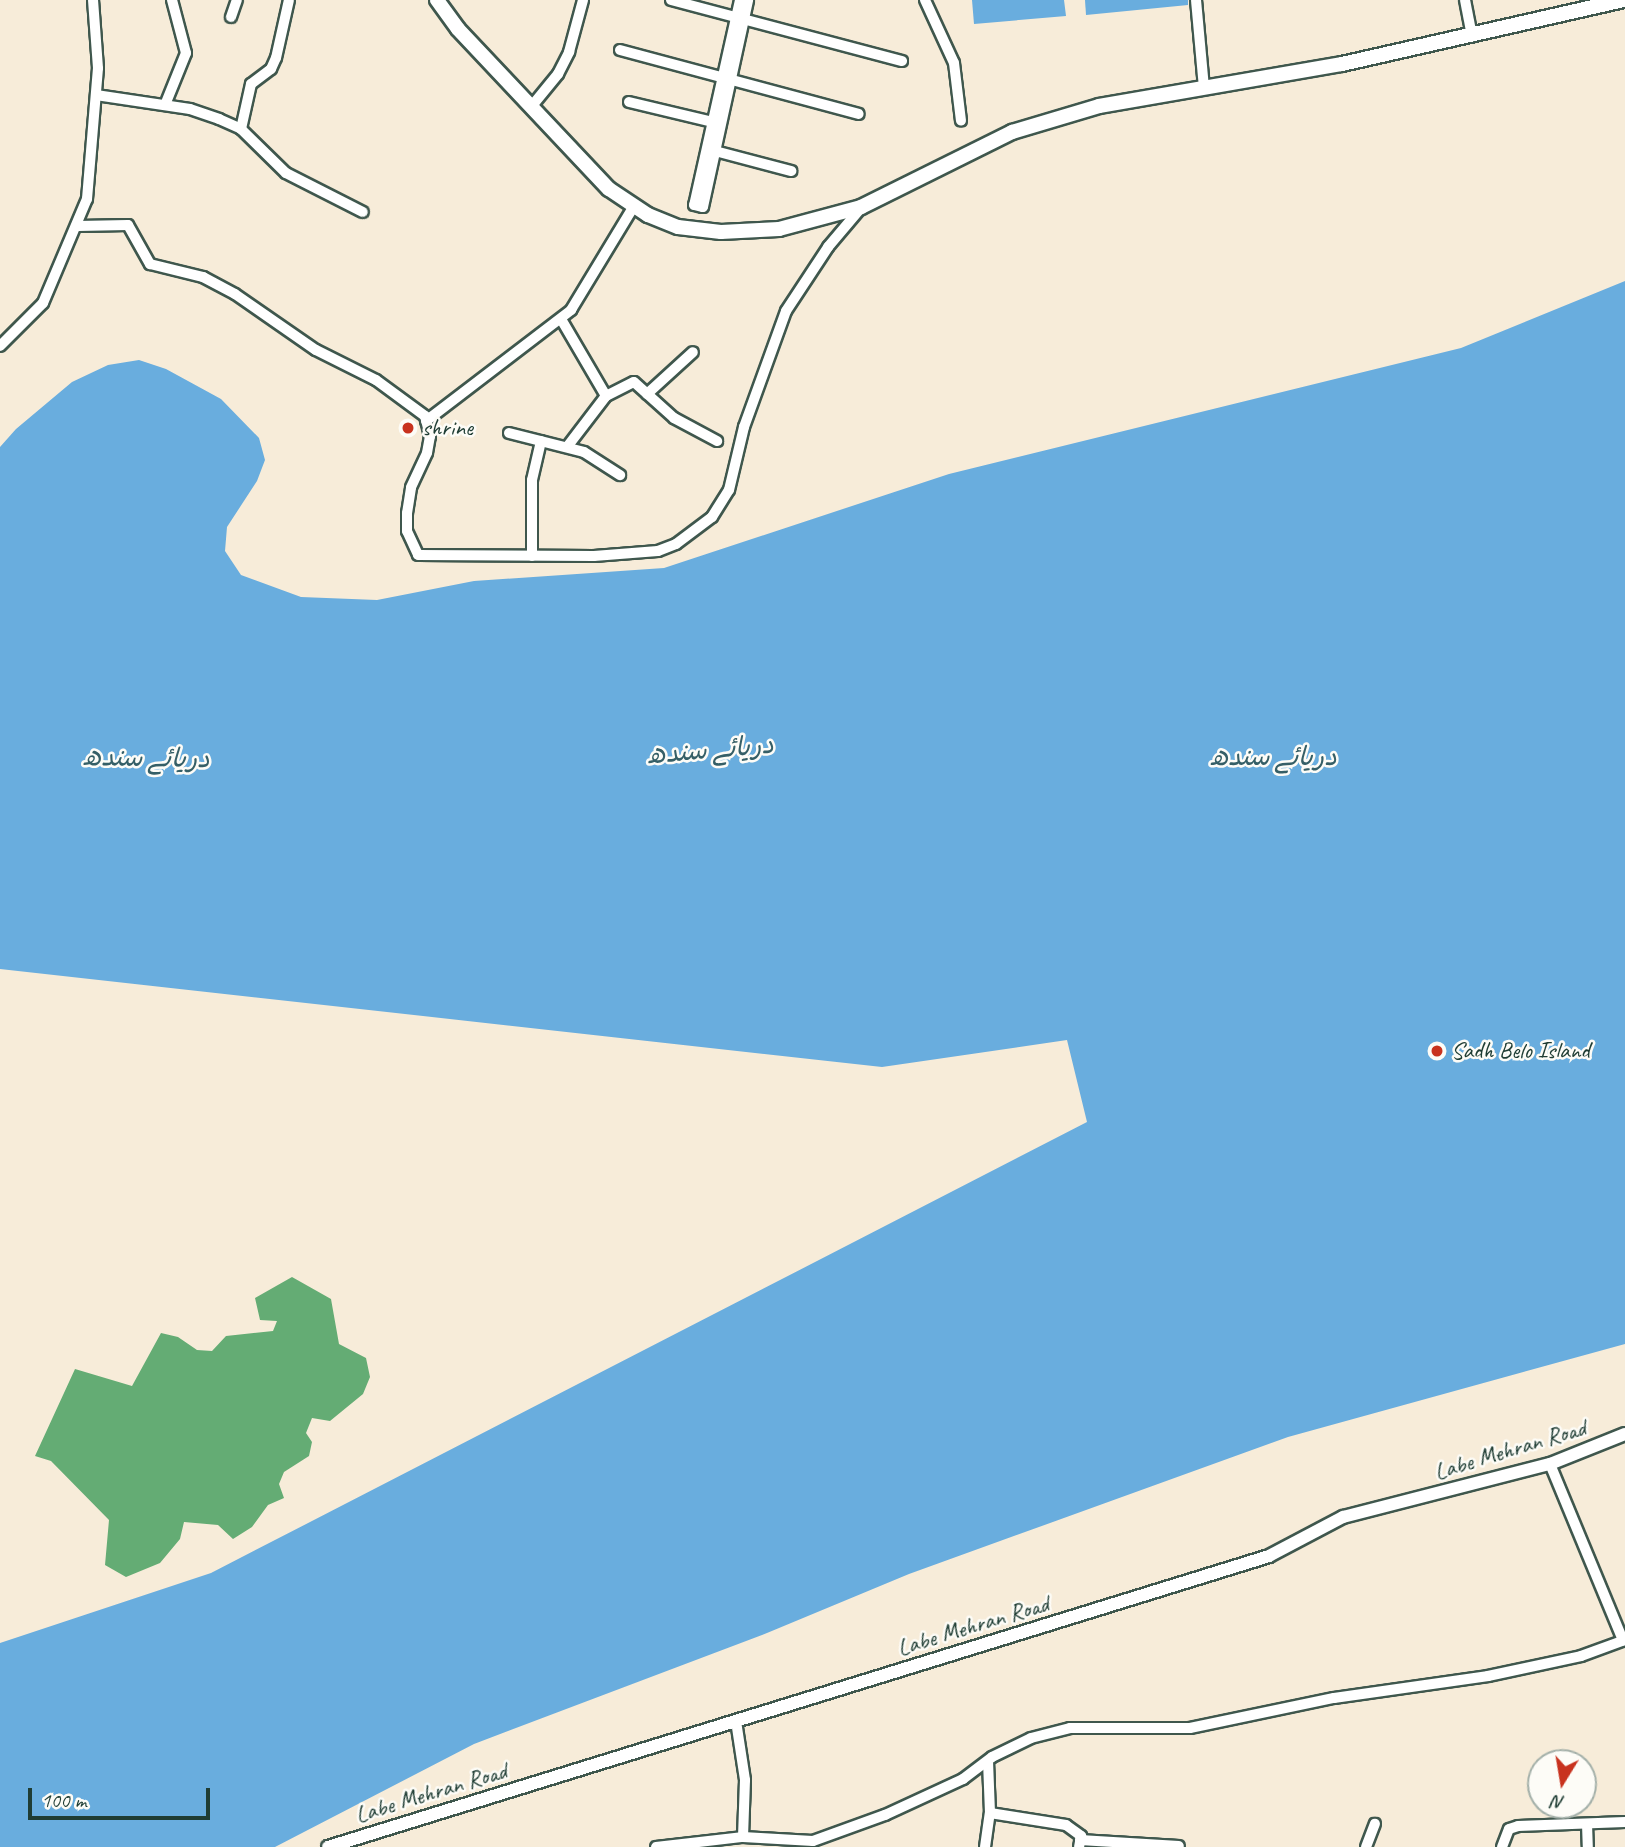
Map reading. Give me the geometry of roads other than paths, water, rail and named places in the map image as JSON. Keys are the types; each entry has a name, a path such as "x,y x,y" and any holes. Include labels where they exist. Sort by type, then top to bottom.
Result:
{"main road":[{"path":"437,0 531,107 609,188 634,206 678,227 722,232 779,229 861,207 1012,132 1099,106 1472,36 1624,0"}],"street":[{"path":"0,346 43,303 78,226 87,199 96,95 93,0"},
{"path":"165,105 186,52 172,0"},
{"path":"231,17 237,0"},
{"path":"241,130 251,83 271,69 276,58 289,0"},
{"path":"531,107 558,74 569,52 583,0"},
{"path":"671,0 902,61"},
{"path":"740,0 740,18"},
{"path":"717,123 715,152 703,207 694,205 717,123 740,18 748,0"},
{"path":"925,0 954,63 961,121"},
{"path":"1196,0 1204,88"},
{"path":"1465,0 1472,36"},
{"path":"620,50 859,114"},
{"path":"96,95 190,109 241,130 286,173 363,212"},
{"path":"629,102 717,123"},
{"path":"715,152 791,171"},
{"path":"426,421 561,320 584,294 634,206"},
{"path":"78,226 128,225 150,264 203,277 235,294 316,350 376,380 426,421 428,453 411,488 407,513 413,549 418,555 637,555 676,544 712,517 729,490 744,427 786,311 835,237 861,207"},
{"path":"561,320 606,396"},
{"path":"647,394 692,352"},
{"path":"567,447 606,396 634,382 674,418 718,441"},
{"path":"509,433 567,447 620,475"},
{"path":"533,556 532,480 541,441"},
{"name":"Labe Mehran Road","path":"328,1847 1269,1556 1343,1517 1550,1464 1625,1434"},
{"path":"656,1847 743,1837 813,1844 963,1779 1031,1738 1070,1727 1189,1728 1334,1698 1488,1676 1581,1656 1624,1640 1550,1464"},
{"path":"736,1721 745,1780 743,1837"},
{"path":"985,1847 990,1813 988,1762"},
{"path":"990,1813 1066,1825 1077,1830 1080,1844 1179,1846"},
{"path":"1502,1847 1509,1829 1518,1826 1625,1822"},
{"path":"1366,1847 1375,1824"},
{"path":"1587,1824 1588,1847"}],"water":[{"path":"972,0 1064,0 1066,16 974,24"},
{"path":"1085,0 1188,0 1188,5 1086,15"},
{"name":"دریائے سندھ","path":"1625,281 1625,1344 1288,1437 909,1574 767,1633 474,1744 275,1847 0,1847 0,1643 211,1573 1087,1122 1067,1040 882,1067 0,969 0,447 16,429 72,382 108,365 139,360 166,369 221,399 259,438 265,460 257,481 227,527 225,551 241,575 301,597 377,600 474,581 664,568 949,474 1461,348"}],"place":[{"name":"shrine","path":"408,428"},
{"name":"Sadh Belo Island","path":"1437,1051"}]}
